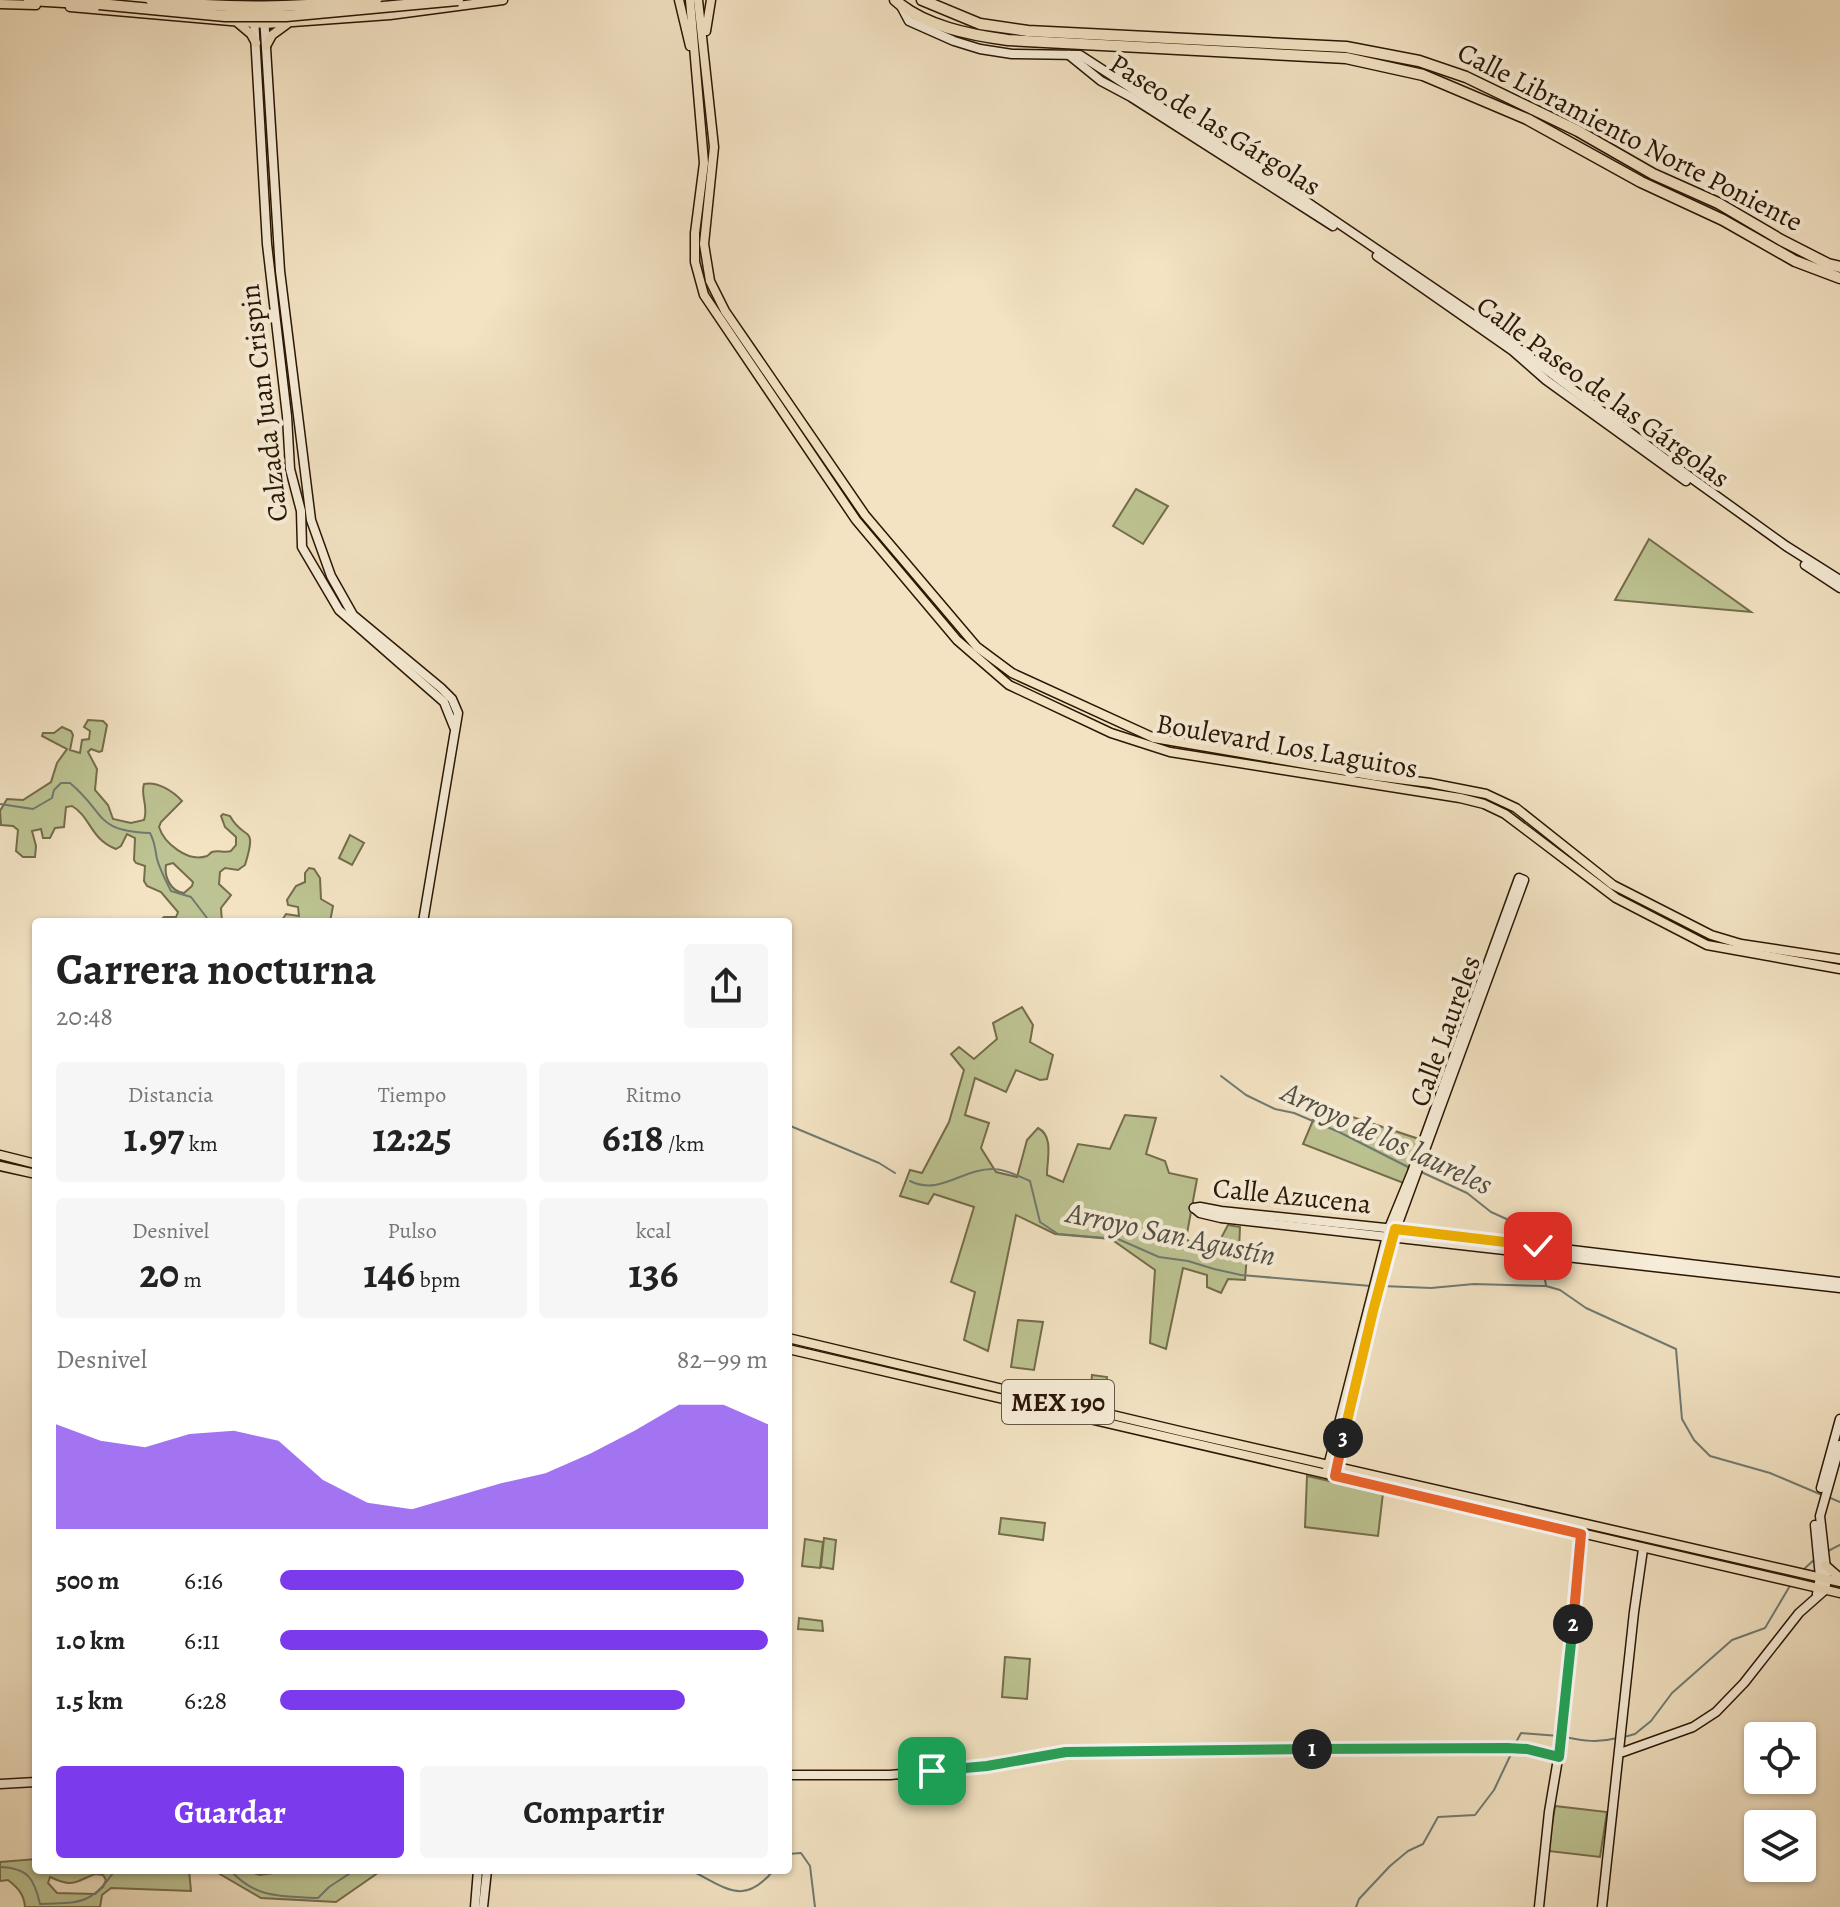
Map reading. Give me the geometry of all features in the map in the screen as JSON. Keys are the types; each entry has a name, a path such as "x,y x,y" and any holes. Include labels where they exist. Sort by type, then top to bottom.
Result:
{"highway":[{"path":"151,0 236,8 281,8 376,0"},
{"path":"30,2 99,4 225,16 286,16 458,0"},
{"name":"Calle Libramiento Norte Poniente","path":"922,0 980,24 1028,31 1346,47 1419,61 1466,77 1578,131 1653,174 1718,203 1781,240 1840,267"},
{"name":"Calle Libramiento Norte Poniente","path":"898,3 933,22 974,35 1008,40 1346,58 1423,75 1527,119 1641,182 1723,220 1795,261 1840,278"}],"main road":[{"path":"187,0 328,0"},
{"path":"0,4 30,2 265,24 407,13 503,0"},
{"path":"679,0 692,57 702,68"},
{"name":"Boulevard Los Laguitos","path":"690,0 714,147 704,244 710,281 725,311 856,520 957,640 1009,685 1111,733 1170,752 1484,804 1505,814 1616,898 1707,945 1840,969"},
{"name":"Boulevard Los Laguitos","path":"698,0 702,68"},
{"path":"702,68 711,0"},
{"name":"Calzada Juan Crispin","path":"253,2 267,244 287,416 290,469 299,501 302,545 305,555 348,619 444,702 454,723 455,735"},
{"name":"Calzada Juan Crispin","path":"263,2 280,271 308,500 321,552 353,615 452,699 458,713 424,918"},
{"path":"898,3 909,21 954,41 1012,54 1069,55"},
{"path":"266,46 272,35 292,21"},
{"path":"237,23 251,34 256,43"},
{"name":"Paseo de las Gárgolas","path":"1069,55 1080,55 1341,228"},
{"name":"Paseo de las Gárgolas","path":"1069,55 1101,81 1341,228"},
{"name":"Calle Paseo de las Gárgolas","path":"1341,228 1472,314 1623,429 1786,546 1840,580"},
{"name":"Calle Paseo de las Gárgolas","path":"1390,261 1668,469 1840,588"},
{"name":"Boulevard Los Laguitos","path":"787,411 865,515 977,647 1012,673 1154,738 1486,794 1516,808 1613,885 1711,935 1741,944 1840,959"},
{"path":"302,545 318,541"},
{"path":"305,555 314,558 321,552"},
{"path":"1549,848 1559,842"},
{"path":"1332,1470 1391,1233 1522,879"},
{"path":"0,1155 32,1163"},
{"path":"0,1166 32,1173"},
{"name":"Calle Azucena","path":"1194,1208 1391,1233 1221,1218 1200,1213 1194,1208"},
{"path":"1391,1233 1840,1282"},
{"path":"1783,1278 1840,1288"},
{"name":"MEX 190","path":"792,1339 1581,1534 1840,1593"},
{"name":"MEX 190","path":"792,1350 1840,1580"},
{"path":"1622,1750 1693,1727 1716,1712 1744,1683 1818,1590 1823,1563 1815,1523 1840,1419"},
{"path":"1822,1495 1840,1445"},
{"path":"1539,1907 1549,1812 1561,1741 1581,1534"},
{"path":"1629,1535 1643,1549"},
{"path":"1643,1549 1660,1542"},
{"path":"1602,1907 1643,1549"},
{"path":"1823,1563 1840,1580"},
{"path":"792,1775 851,1777 987,1766 1066,1752 1507,1748 1527,1749 1559,1757"},
{"path":"0,1784 32,1782"},
{"path":"475,1907 478,1874"},
{"path":"483,1907 487,1874"}],"green space":[{"path":"1136,489 1168,506 1143,544 1113,526"},
{"path":"1649,539 1751,612 1615,600"},
{"path":"88,720 103,721 107,725 102,751 91,749 88,752 97,769 95,790 108,805 113,819 131,823 144,820 144,784 154,784 169,790 182,801 159,827 171,845 185,854 200,857 214,851 231,851 236,845 236,837 225,827 223,814 230,816 248,834 250,843 245,865 238,870 225,868 220,872 219,884 231,895 221,908 222,918 163,918 176,917 178,912 161,892 147,886 144,881 145,866 134,860 135,838 127,834 116,849 107,845 72,806 66,807 64,827 55,828 50,838 43,838 41,829 32,831 35,857 23,857 16,851 18,830 13,826 1,825 0,811 7,799 23,800 51,782 57,763 67,749 42,736 43,733 54,733 62,727 71,731 70,750 80,753 82,740 89,739 90,731 84,727","holes":["173,863 193,882 184,893 175,890 167,879 166,865"]},
{"path":"350,835 364,843 352,865 339,858"},
{"path":"309,868 314,869 320,878 321,899 333,906 331,918 283,918 286,914 299,916 298,907 288,905 287,900 296,886 305,882 305,873"},
{"path":"1022,1007 1033,1025 1030,1042 1053,1055 1047,1079 1040,1080 1016,1070 1006,1092 975,1078 965,1115 989,1123 981,1148 996,1172 1017,1177 1027,1140 1038,1128 1048,1142 1047,1175 1063,1182 1078,1144 1110,1149 1125,1115 1156,1118 1146,1154 1165,1161 1169,1173 1197,1179 1186,1239 1212,1255 1228,1225 1240,1227 1239,1249 1247,1254 1245,1280 1228,1279 1221,1293 1207,1287 1207,1275 1183,1268 1166,1349 1150,1343 1155,1270 1111,1239 1055,1234 1016,1215 988,1351 964,1340 975,1292 951,1282 974,1207 934,1194 928,1204 900,1196 910,1170 922,1173 949,1122 964,1070 951,1054 959,1047 974,1059 997,1039 993,1023"},
{"path":"1319,1106 1422,1140 1406,1184 1303,1144"},
{"path":"1018,1320 1043,1322 1034,1370 1011,1367"},
{"path":"1092,1375 1107,1377 1104,1400 1086,1398 1086,1388 1091,1386"},
{"path":"1307,1476 1383,1493 1378,1536 1305,1527"},
{"path":"1001,1518 1045,1523 1043,1540 999,1534"},
{"path":"824,1538 836,1540 833,1569 821,1567"},
{"path":"805,1539 823,1542 820,1568 802,1566"},
{"path":"799,1618 822,1621 823,1631 798,1629"},
{"path":"1005,1657 1030,1659 1027,1699 1002,1697"},
{"path":"1555,1806 1607,1812 1600,1857 1548,1851"},
{"path":"32,1859 32,1874 95,1874 189,1874 191,1891 111,1888 102,1895 100,1907 25,1907 18,1889 8,1880 0,1881 0,1862","holes":["95,1874 103,1875 106,1880 95,1894 57,1893 48,1883 50,1877 69,1883"]},
{"path":"220,1874 376,1874 336,1902 261,1898"}],"waterway":[{"name":"Arroyo San Agustín","path":"0,804 33,809 52,798 54,790 61,783 70,783 110,824 132,832 150,833 158,863 171,891 191,897 207,918"},
{"name":"Arroyo de los laureles","path":"1221,1076 1246,1095 1339,1132 1410,1168"},
{"name":"Arroyo San Agustín","path":"792,1127 879,1163 895,1173"},
{"name":"Arroyo San Agustín","path":"910,1181 921,1185 942,1184 983,1170 1003,1170 1030,1181 1040,1222 1058,1234 1118,1239 1159,1257 1241,1275 1371,1286"},
{"name":"Arroyo de los laureles","path":"1419,1171 1467,1193 1491,1212 1522,1226 1534,1243"},
{"name":"Arroyo de los laureles","path":"1540,1256 1546,1285"},
{"name":"Arroyo San Agustín","path":"1382,1286 1431,1288 1474,1284 1546,1286 1560,1290 1586,1308 1676,1349 1682,1419 1694,1440 1710,1456 1770,1473 1822,1495"},
{"name":"Arroyo San Agustín","path":"1828,1497 1840,1502"},
{"path":"1828,1551 1840,1545"},
{"path":"1803,1570 1816,1558"},
{"path":"1624,1737 1635,1734 1651,1721 1672,1693 1732,1640 1765,1628 1791,1584"},
{"path":"1514,1746 1521,1733 1559,1736"},
{"path":"1565,1737 1591,1741 1617,1738"},
{"path":"1356,1907 1359,1899 1390,1866 1408,1851 1423,1844 1438,1817 1475,1815 1494,1790 1512,1752"},
{"path":"792,1854 801,1853 810,1866 815,1907"},
{"path":"0,1867 28,1876 40,1904 84,1900 99,1890 112,1874"},
{"path":"234,1874 250,1886 270,1894 318,1898 349,1874"},
{"path":"698,1874 734,1891 753,1888 770,1874"}],"route":[{"path":"932,1771 987,1766 1066,1752 1507,1748 1527,1749 1559,1757 1581,1534 1335,1476 1395,1229 1538,1246"}]}
